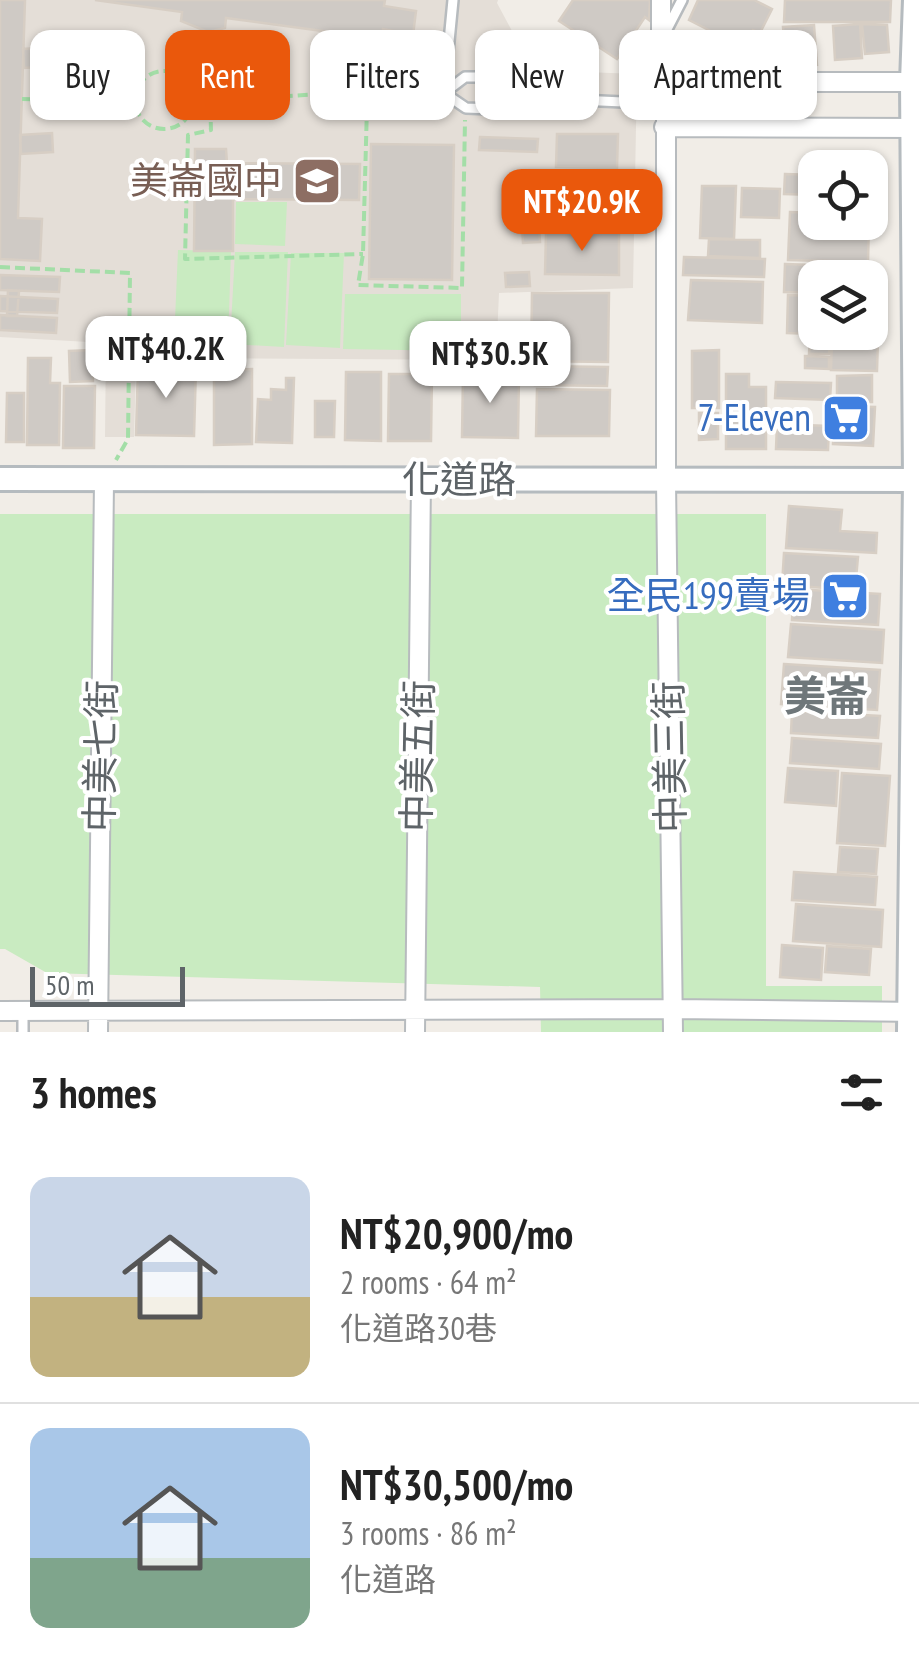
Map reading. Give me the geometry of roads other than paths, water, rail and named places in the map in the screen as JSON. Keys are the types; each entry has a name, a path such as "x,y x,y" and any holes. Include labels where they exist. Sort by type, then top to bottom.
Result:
{"street":[{"name":"中美三街","path":"661,0 661,30"},
{"path":"0,1011 673,1009 912,1019 917,480 914,0"},
{"path":"817,82 916,82"},
{"name":"中美三街","path":"665,120 672,1032"},
{"path":"664,127 916,128"},
{"name":"化道路","path":"0,479 917,480"},
{"name":"中美七街","path":"98,1032 104,480"},
{"name":"中美五街","path":"415,1032 421,480"}],"lane":[{"path":"450,30 453,0"},
{"path":"667,30 682,0"},
{"path":"22,1011 23,1032"}],"place":[{"name":"美崙國中","path":"317,181"},
{"name":"7-Eleven","path":"846,418"},
{"name":"全民199賣場","path":"845,596"}],"district":[{"name":"美崙","path":"826,696"}]}
